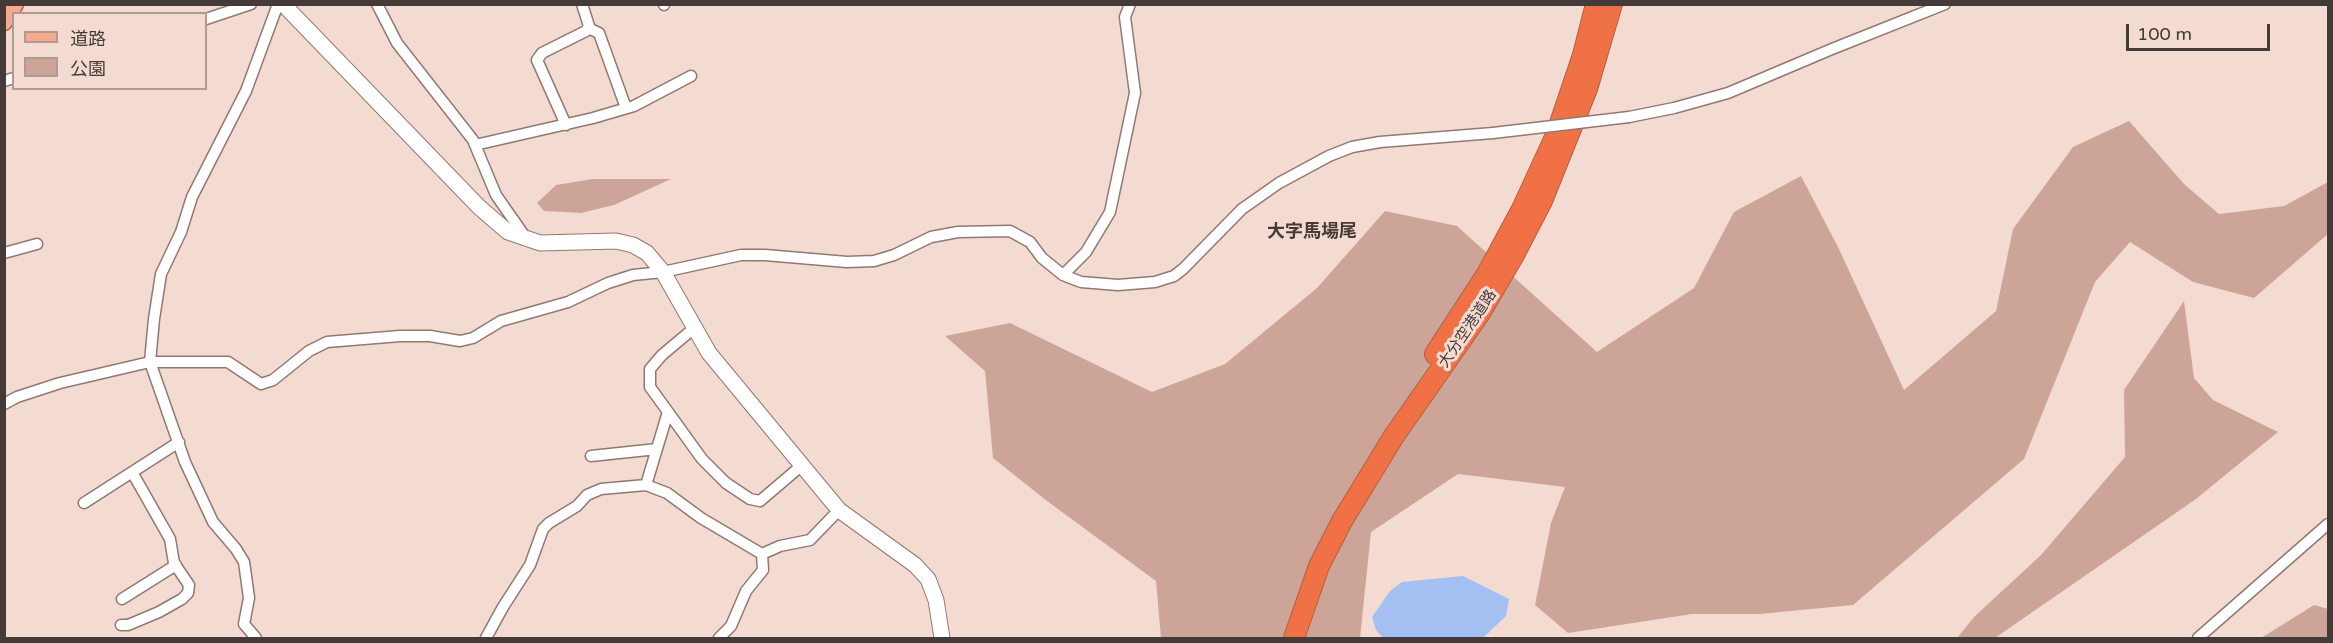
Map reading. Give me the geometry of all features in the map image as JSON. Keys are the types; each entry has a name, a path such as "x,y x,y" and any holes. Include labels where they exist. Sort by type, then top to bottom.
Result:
{"highway":[{"path":"1556,135 1587,4"},
{"name":"大分空港道路","path":"1284,639 1307,568 1344,494 1487,274 1522,209 1556,135 1596,4"},
{"name":"大分空港道路","path":"1294,639 1319,566 1355,498 1394,436 1480,313 1542,201 1573,127 1602,44 1612,4"},
{"path":"1514,255 1557,177 1589,110 1624,4"}],"main road":[{"path":"4,22 15,4"}],"street":[{"path":"207,19 251,4"},
{"path":"256,639 244,624 249,598 244,562 213,522 185,462 150,362 161,274 181,232 192,197 246,91 281,4 479,207 508,231 540,243 615,241 633,245 647,253 663,272 693,329 709,353 801,466 839,510 915,565 928,579 936,600 942,639"},
{"path":"377,4 397,43 456,116 475,145 496,195 526,238"},
{"path":"582,4 588,28"},
{"path":"1063,275 1086,252 1110,212 1135,93 1125,17 1130,4"},
{"path":"4,404 17,397 60,383 150,362 228,362 261,384 273,380 309,351 327,342 400,336 430,336 460,341 473,338 501,321 568,302 608,283 633,275 663,272 741,255 776,255 848,262 874,261 894,255 931,237 958,232 1010,231 1030,242 1042,258 1063,275 1081,282 1118,285 1155,282 1174,276 1242,208 1279,183 1329,156 1352,147 1380,142 1493,133 1629,117 1674,108 1728,93 1945,4"},
{"path":"566,124 537,60 542,53 588,28"},
{"path":"588,28 599,33 626,108"},
{"path":"475,145 626,108 656,96 691,76"},
{"path":"4,253 37,244"},
{"path":"693,329 662,355 650,369 650,387 702,459 726,483 750,499 760,501 801,466"},
{"path":"646,485 668,412"},
{"path":"84,503 178,442"},
{"path":"591,456 657,450"},
{"path":"121,625 128,625 159,612 182,599 188,592 189,585 176,566 170,539 132,472"},
{"path":"486,639 530,564 543,529 570,511 587,495 601,489 646,485 667,493 702,518 762,554"},
{"path":"762,554 780,546 810,540 839,510"},
{"path":"2198,639 2328,524"},
{"path":"719,639 731,626 746,591 763,570 762,554"},
{"path":"122,599 176,566"}],"green space":[{"path":"2129,121 2184,184 2219,214 2284,206 2328,182 2328,234 2254,298 2193,282 2130,242 2095,282 2024,459 1853,605 1760,614 1692,614 1568,633 1535,605 1551,523 1565,487 1458,474 1371,532 1360,638 1161,638 1156,581 993,458 985,371 945,336 1010,323 1152,392 1225,364 1317,288 1385,211 1457,226 1597,352 1694,288 1734,212 1801,176 1839,249 1904,390 1996,311 2013,229 2073,147"},
{"path":"593,179 671,179 614,205 581,213 544,211 537,203 556,185"},
{"path":"2184,301 2194,378 2213,400 2278,432 2196,499 1995,638 1957,638 1974,617 2041,555 2125,457 2124,390"},
{"path":"2314,605 2328,609 2328,638 2261,638"}],"water":[{"path":"1463,576 1509,599 1506,616 1483,638 1383,638 1376,630 1372,617 1390,591 1402,582"}],"district":[{"name":"大字馬場尾","path":"1312,232"}]}
